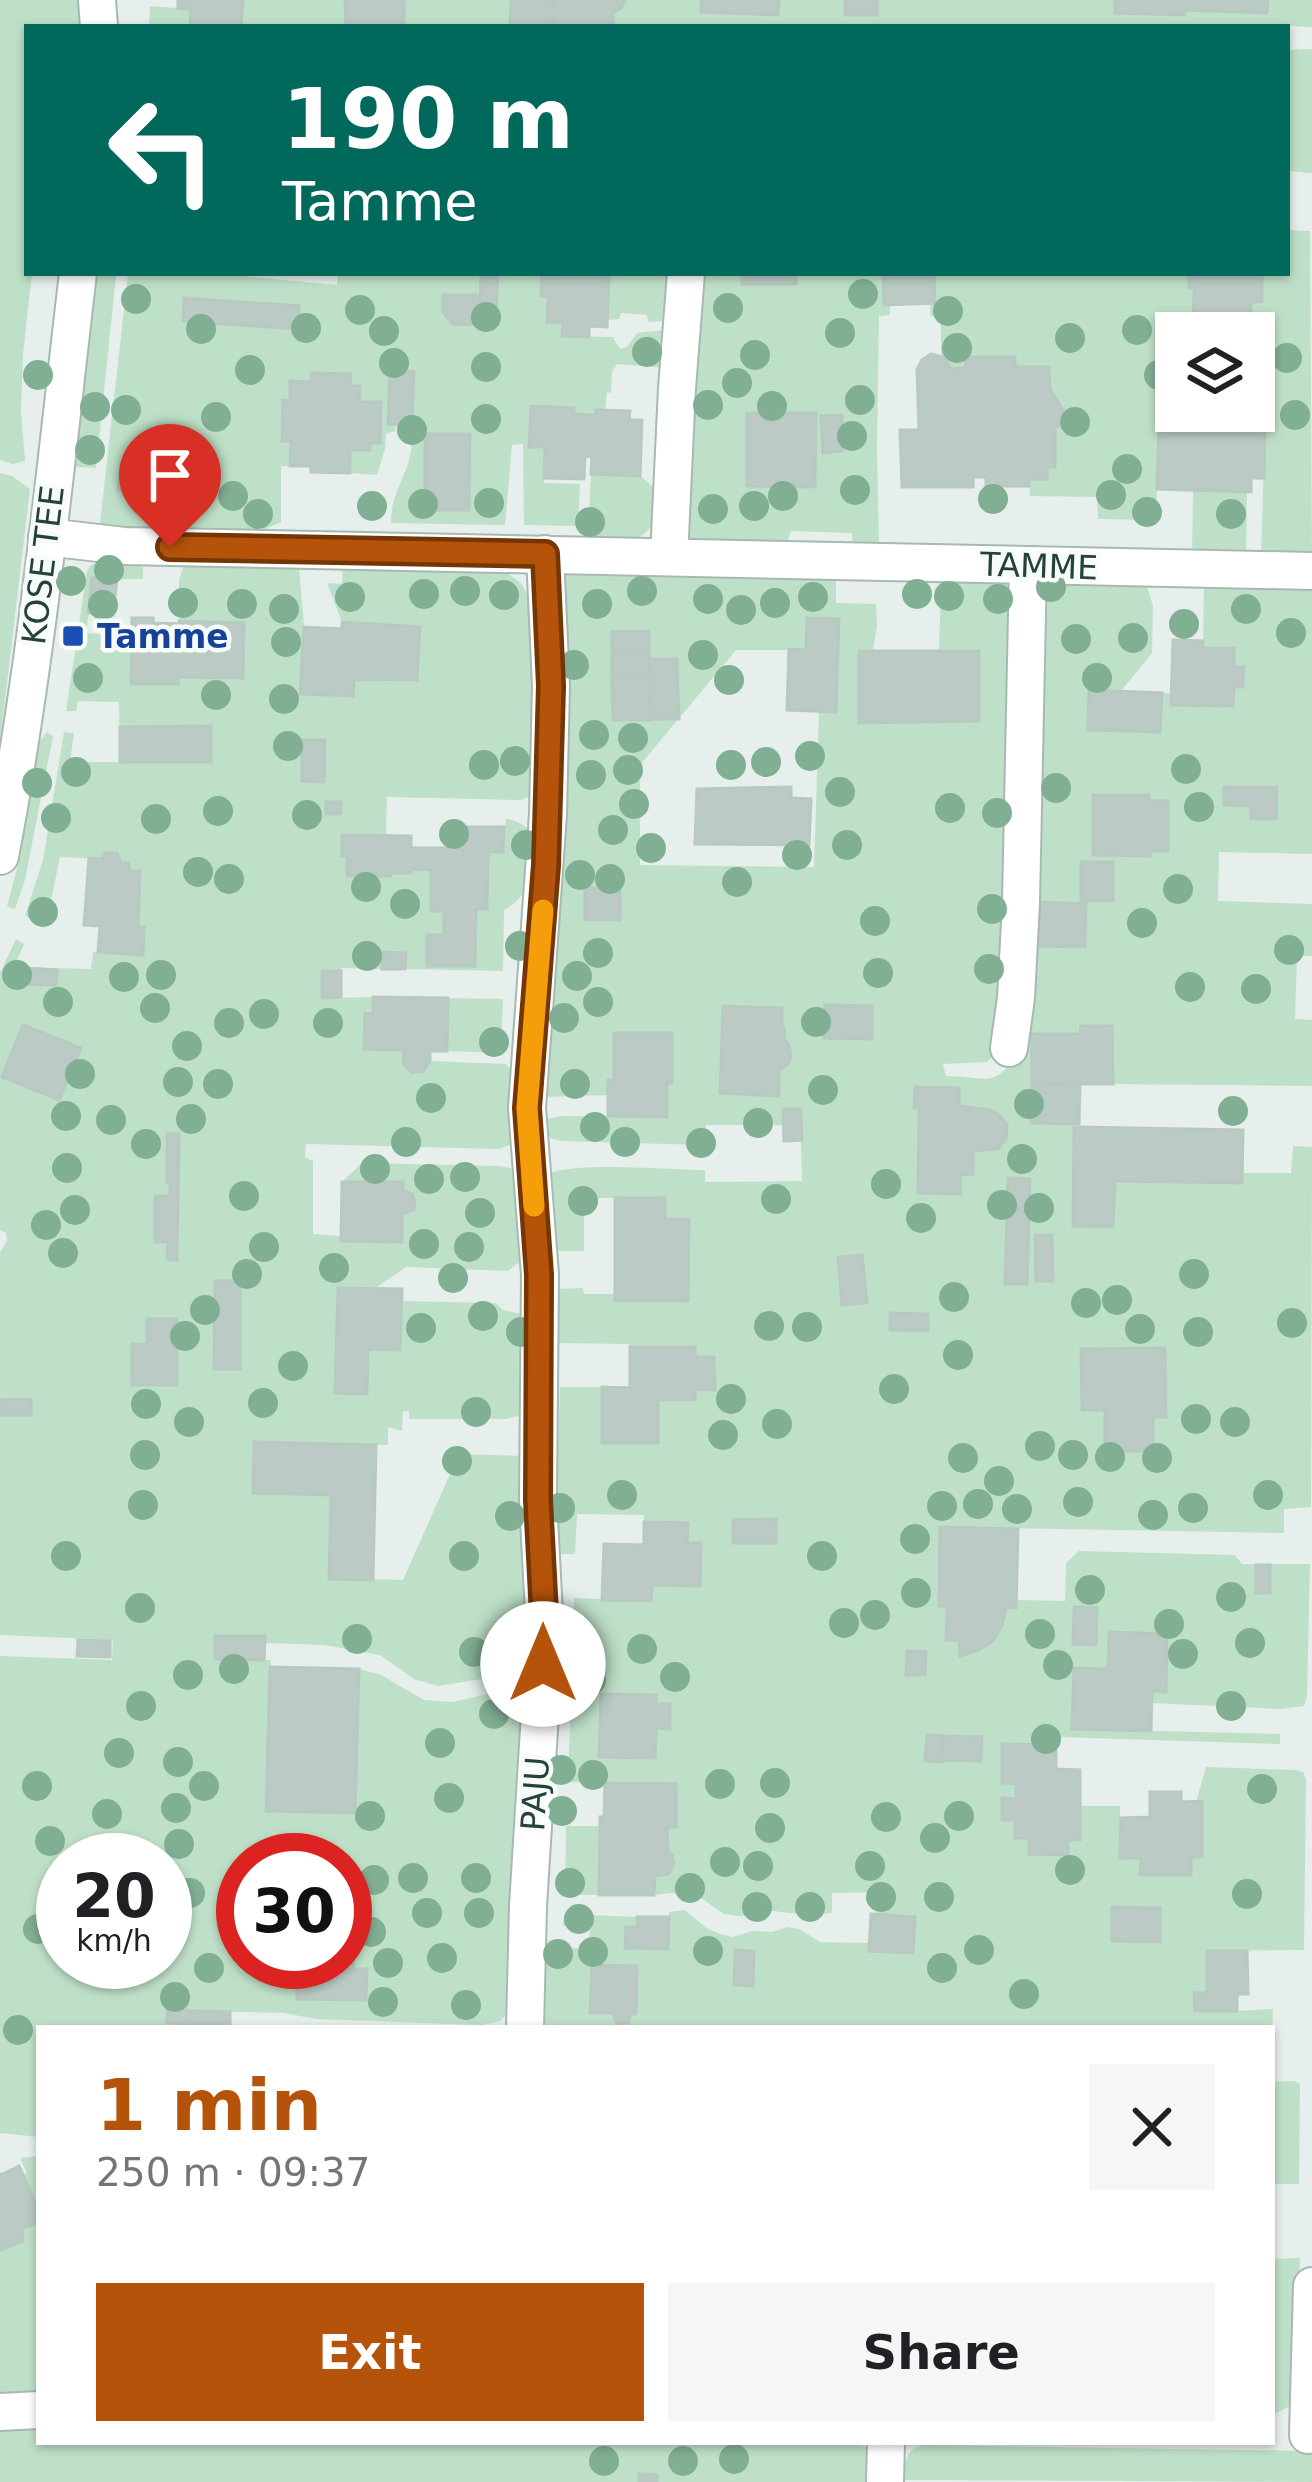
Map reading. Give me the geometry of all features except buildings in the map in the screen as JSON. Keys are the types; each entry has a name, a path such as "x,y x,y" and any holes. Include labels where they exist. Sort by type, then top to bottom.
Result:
{"street":[{"name":"KOSE TEE","path":"0,856 47,537 78,276"},
{"path":"670,557 686,276"},
{"name":"TAMME","path":"47,537 124,546 1312,571"},
{"name":"PAJU","path":"525,2025 545,1633 538,1500 539,1275 527,1108 547,848 551,686 545,554"},
{"path":"1009,1048 1021,903 1028,565"},
{"path":"1297,2435 1312,2286"},
{"path":"0,2412 36,2410"},
{"path":"885,2482 886,2445"}],"green space":[{"path":"0,0 78,0 80,24 24,24 24,276 32,276 23,354 25,461 0,460"},
{"path":"243,0 511,0 510,24 241,24"},
{"path":"625,0 1115,0 1116,13 1184,15 1185,10 1266,13 1268,0 1312,0 1312,27 613,24 613,13"},
{"path":"150,6 191,9 190,24 149,24"},
{"path":"1312,49 1312,173 1290,171 1290,50"},
{"path":"1290,230 1310,231 1312,558 1261,558 1265,432 1275,432 1275,312 1251,312 1251,302 1262,302 1262,276 1290,276"},
{"path":"97,276 116,276 96,468 76,467"},
{"path":"128,276 241,276 337,285 338,276 543,276 547,322 563,323 563,336 613,337 620,349 637,333 665,330 667,324 648,322 647,315 621,313 619,319 607,320 610,276 671,276 666,368 617,364 605,410 596,410 595,415 574,414 573,408 532,406 531,447 545,447 544,483 580,484 578,526 524,525 523,444 512,445 505,525 391,523 411,450 414,373 391,371 388,424 396,425 395,431 386,434 377,475 350,473 350,450 369,450 370,443 380,443 381,403 359,402 360,387 350,386 350,374 312,373 311,382 291,381 290,401 283,401 282,440 291,441 290,466 281,466 281,522 261,531 191,534 102,527","holes":["443,295 480,295 479,325 454,324 443,312"]},
{"path":"696,276 1189,276 1189,287 1194,288 1193,312 1155,312 1156,520 1098,519 1097,497 1030,496 1029,479 1046,479 1047,467 1055,467 1055,428 1064,417 1063,406 1050,389 1049,367 1015,367 1014,357 966,357 966,368 951,369 941,356 941,316 931,316 930,303 890,305 890,315 879,316 879,546 853,545 852,533 791,531 785,548 687,543"},
{"path":"0,473 30,489 0,742"},
{"path":"591,474 640,476 658,491 650,528 640,537 588,537"},
{"path":"1193,490 1247,492 1246,558 1192,556"},
{"path":"99,562 143,564 143,579 93,579 86,633 132,637 132,683 177,684 178,677 243,678 244,623 179,621 179,580 184,565 299,567 304,627 300,693 352,696 354,680 389,682 393,626 342,622 327,583 342,584 343,566 503,570 521,583 533,605 535,795 520,800 387,797 386,836 343,835 343,856 389,876 411,869 431,870 431,910 444,911 444,935 427,935 427,966 475,966 476,909 487,908 488,852 503,852 506,819 522,824 532,834 536,861 526,890 504,910 503,971 405,969 405,953 383,953 382,969 322,972 323,998 373,997 373,1014 365,1014 364,1048 404,1050 404,1063 423,1072 430,1061 506,1064 516,1077 512,1144 499,1149 306,1144 305,1157 313,1161 313,1234 341,1236 341,1241 401,1242 402,1215 414,1208 412,1194 403,1190 402,1182 342,1182 362,1163 516,1169 526,1257 508,1271 406,1267 374,1289 338,1288 367,1393 368,1349 401,1301 496,1303 503,1310 526,1315 527,1414 506,1419 409,1419 409,1411 403,1411 402,1431 388,1427 388,1445 254,1442 253,1492 331,1495 330,1578 403,1580 459,1454 525,1456 529,1681 481,1679 438,1686 414,1679 380,1655 325,1645 265,1643 264,1636 216,1636 216,1659 271,1660 266,1810 359,1669 381,1675 424,1700 452,1702 488,1694 524,1706 510,2011 500,2021 482,2025 168,2010 167,2023 192,2025 36,2025 36,2137 0,2133 0,1656 112,1660 113,1640 0,1635 0,1253 7,1240 0,1230 0,973 16,939 24,944 14,967 91,969 93,952 143,954 144,928 138,927 140,872 129,871 129,863 121,862 117,853 105,853 103,859 60,857 47,920 25,916 43,860 64,732 74,733 70,762 120,762 119,702 78,701 76,711 66,711 87,571","holes":["167,1135 179,1135 176,1260 167,1259 168,1242 155,1241 155,1196 170,1196","148,1319 177,1319 177,1385 132,1344 147,1344"]},
{"path":"567,571 836,574 836,603 876,604 873,651 859,651 860,723 979,721 979,651 939,651 941,583 943,577 1012,581 1000,1048 987,1062 943,1064 946,1076 983,1079 997,1076 1024,1048 1042,586 1047,581 1146,584 1153,606 1152,653 1121,691 1089,690 1088,729 1159,732 1162,693 1172,693 1172,705 1232,706 1234,687 1243,686 1244,668 1234,667 1234,649 1203,648 1204,586 1312,587 1312,854 1219,852 1218,901 1312,904 1312,956 1297,956 1295,1019 1312,1020 1312,1086 1113,1084 1112,1026 1082,1026 1080,1034 1032,1034 1032,1122 1075,1124 1073,1226 1113,1227 1115,1181 1241,1183 1242,1173 1291,1173 1293,1146 1312,1147 1311,1507 1284,1509 1284,1533 940,1527 939,1605 947,1606 946,1640 959,1640 961,1655 992,1639 1006,1608 1016,1608 1016,1600 1065,1601 1066,1563 1079,1551 1235,1555 1242,1564 1310,1564 1304,1706 1151,1703 1152,1691 1166,1691 1167,1634 1110,1632 1108,1669 1074,1669 1072,1729 1280,1734 1280,1744 1057,1737 1056,1745 1002,1745 1002,1783 1016,1784 1016,1799 1002,1799 1002,1820 1015,1820 1029,1838 1029,1854 1067,1854 1080,1806 1120,1806 1120,1858 1141,1858 1140,1874 1202,1856 1202,1802 1196,1802 1206,1767 1303,1772 1304,1950 1207,1951 1207,1993 1195,1994 1236,2011 1273,2009 1273,2025 537,2025 545,1947 583,1949 588,1945 588,1927 563,1926 564,1914 637,1917 638,1927 626,1927 626,1948 668,1949 669,1912 685,1910 706,1928 733,1937 788,1927 820,1942 869,1943 869,1951 912,1953 915,1918 876,1915 875,1892 832,1893 832,1913 772,1911 739,1916 724,1914 698,1896 654,1895 655,1876 669,1874 674,1863 668,1852 667,1827 676,1826 676,1784 568,1782 574,1598 651,1601 652,1585 699,1586 701,1544 687,1543 687,1523 644,1522 644,1515 577,1514 575,1554 551,1554 560,1387 602,1387 603,1443 657,1443 658,1400 694,1400 695,1389 714,1389 714,1358 695,1357 694,1347 557,1343 554,1289 615,1294 616,1301 665,1219 664,1198 584,1198 584,1251 556,1251 548,1174 624,1167 705,1170 705,1182 802,1181 800,1109 783,1110 783,1125 706,1125 705,1145 550,1138 546,1119 562,1116 666,1117 672,1033 615,1033 614,1080 608,1095 545,1097 563,578","holes":["649,631 651,719 613,720 612,632","736,650 806,650 836,711 819,712 814,867 640,865 640,765","1008,1179 1030,1179 1026,1284 1006,1284"]},
{"path":"47,732 53,736 15,909 7,907 40,741"},
{"path":"448,998 503,999 501,1053 447,1051"},
{"path":"566,1826 600,1826 599,1895 565,1895"},
{"path":"1275,2082 1300,2084 1299,2184 1275,2184"},
{"path":"36,2156 36,2204 23,2175 27,2173 20,2158"},
{"path":"36,2223 36,2395 0,2395 0,2250 22,2241 22,2229"},
{"path":"1300,2258 1294,2397 1288,2407 1275,2414 1275,2259"},
{"path":"36,2423 36,2445 860,2445 868,2448 876,2482 0,2482 0,2424"},
{"path":"923,2445 1312,2451 1312,2482 904,2480 909,2454"}],"slow traffic":[{"path":"534,1206 527,1108 543,910"}],"place":[{"name":"Tamme","path":"73,636"}],"route":[{"path":"170,547 545,554 551,686 546,865 527,1108 539,1275 543,1664"}]}
